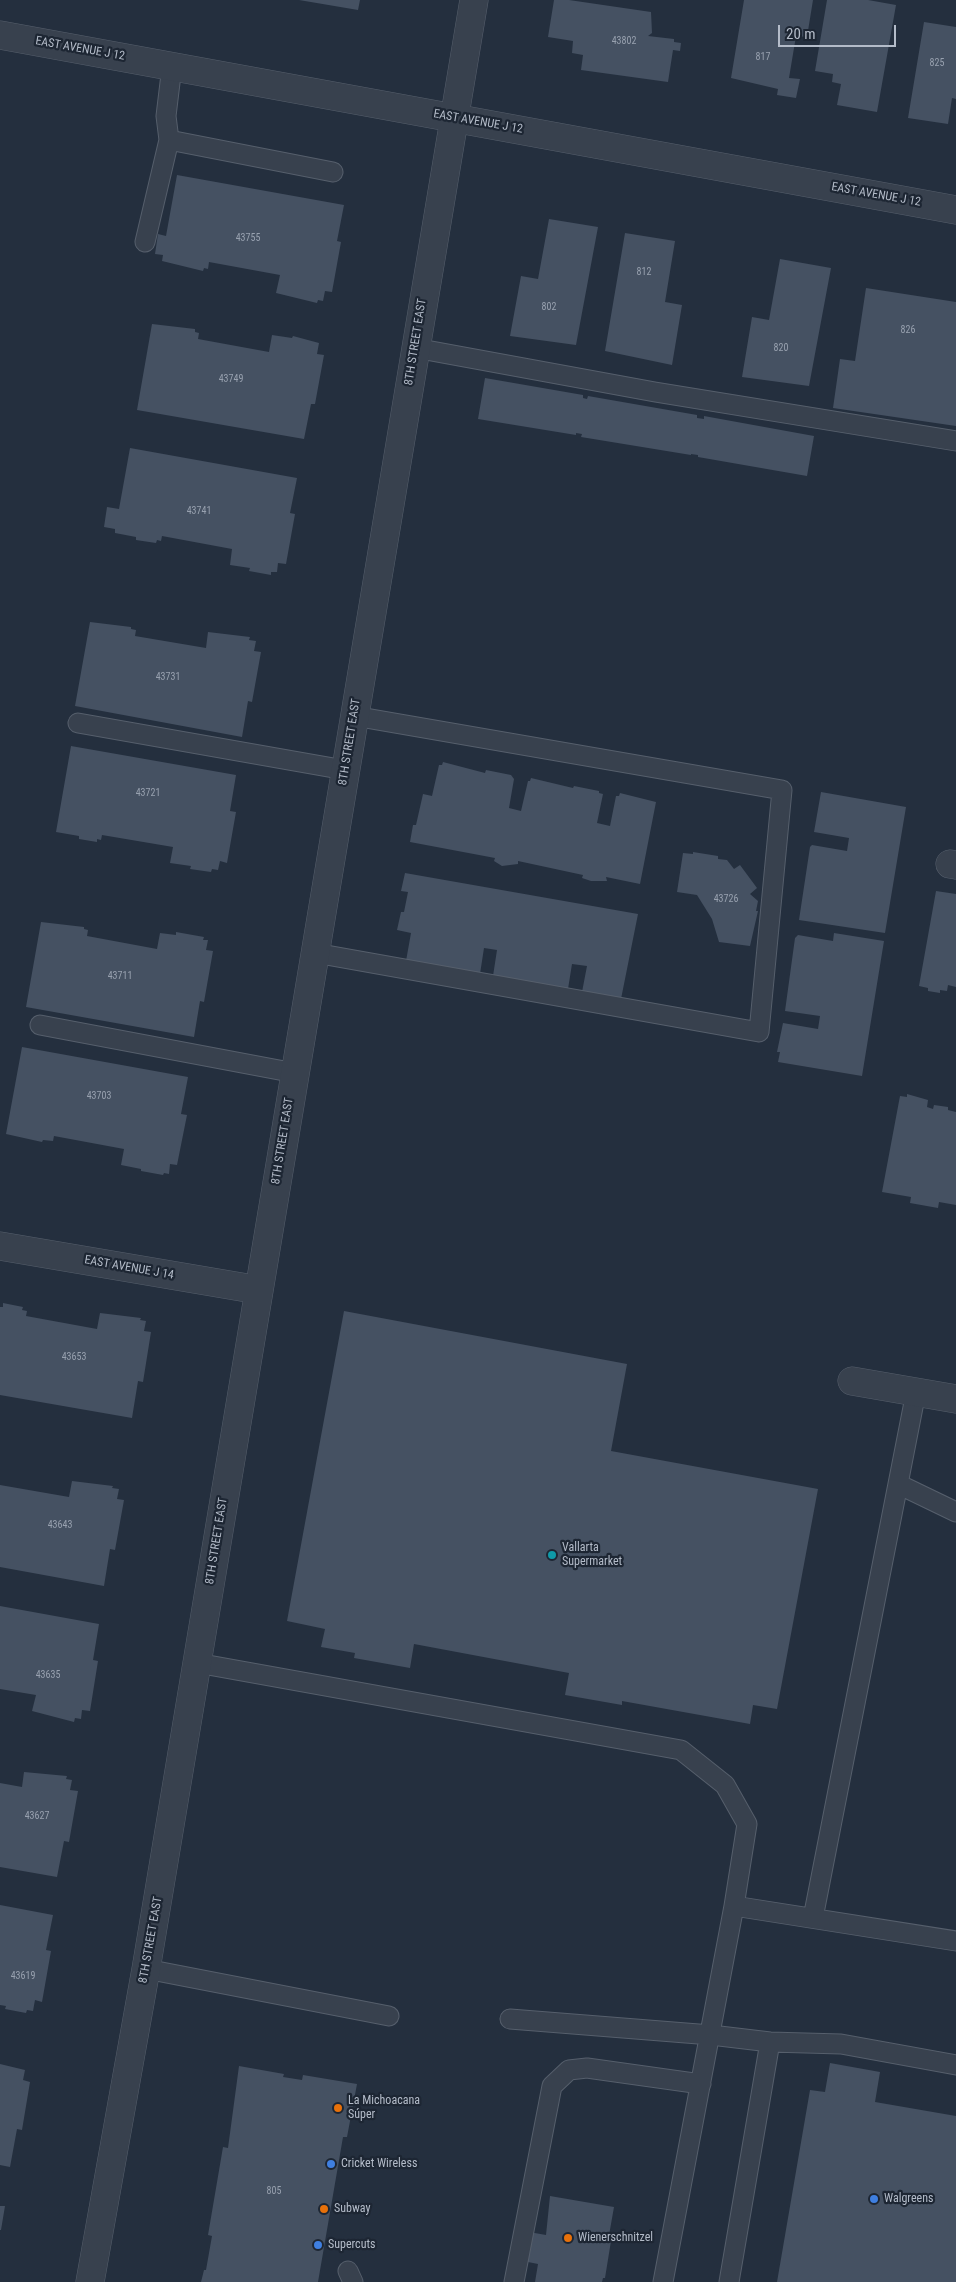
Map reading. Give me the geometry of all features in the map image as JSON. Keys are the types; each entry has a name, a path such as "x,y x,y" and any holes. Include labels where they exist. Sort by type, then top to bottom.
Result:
{"street":[{"name":"8TH STREET EAST","path":"90,2282 146,1969 474,0"},
{"name":"EAST AVENUE J 12","path":"0,35 956,210"},
{"name":"EAST AVENUE J 14","path":"0,1246 258,1290"},
{"path":"852,1381 956,1399"}],"lane":[{"path":"145,242 169,140 166,116 172,66"},
{"path":"169,140 333,172"},
{"path":"415,348 655,392 956,440"},
{"path":"315,953 759,1032 782,790 354,716"},
{"path":"78,723 345,770"},
{"path":"40,1025 295,1073"},
{"path":"813,1918 916,1392"},
{"path":"898,1484 956,1512"},
{"path":"197,1663 681,1750 725,1785 747,1824 711,2035 663,2282"},
{"path":"734,1906 956,1942"},
{"path":"146,1969 389,2016"},
{"path":"510,2019 711,2035 770,2042 841,2044 956,2065"},
{"path":"730,2282 770,2042"},
{"path":"514,2282 552,2086 569,2070 587,2068 701,2084"}],"building":[{"path":"299,0 360,0 358,10"},
{"path":"554,0 569,0 651,12 652,33 648,36 674,39 674,42 681,43 680,51 673,50 668,82 581,70 583,55 572,53 573,41 548,37"},
{"path":"744,0 813,0 807,37 796,36 789,78 800,79 796,98 777,95 778,89 731,78"},
{"path":"827,0 868,0 896,5 877,112 837,105 841,84 832,82 833,74 815,71"},
{"path":"924,22 956,27 956,99 952,98 948,124 908,118"},
{"path":"177,175 344,205 337,241 341,242 332,292 325,291 323,301 318,300 317,303 276,293 280,275 209,262 208,269 204,268 203,271 162,261 163,255 155,254 158,234 166,236"},
{"path":"549,219 598,227 576,345 510,336 521,276 538,279"},
{"path":"625,233 675,241 665,302 682,305 672,365 605,351"},
{"path":"780,259 831,268 809,386 742,377 752,317 769,320"},
{"path":"866,288 956,302 956,426 833,408 840,359 855,361"},
{"path":"152,324 195,329 195,332 199,333 198,339 269,352 272,335 292,338 293,336 319,343 317,354 324,355 315,404 311,404 304,439 137,410"},
{"path":"485,378 583,395 583,398 587,399 588,396 697,415 697,418 704,419 704,416 814,436 807,476 698,457 698,455 581,437 582,434 576,433 576,435 478,419"},
{"path":"130,448 297,478 290,513 295,514 286,564 278,563 277,572 271,572 271,575 249,571 250,568 230,565 232,549 162,536 161,541 157,540 156,543 136,540 136,537 115,533 115,529 104,527 107,507 119,509"},
{"path":"90,622 131,627 131,629 136,630 135,636 206,648 208,632 250,637 249,640 256,641 254,651 261,652 252,702 248,701 242,737 75,706"},
{"path":"71,746 236,775 230,811 236,812 227,863 220,861 218,870 212,869 211,872 190,869 191,866 170,863 173,847 102,835 101,840 97,839 97,842 79,839 79,836 56,832"},
{"path":"443,762 485,773 486,770 511,775 514,779 509,808 521,811 528,781 531,778 573,788 574,786 599,791 599,793 603,794 597,823 610,826 616,796 619,796 620,793 656,802 640,884 606,877 607,881 591,881 582,878 583,875 518,861 518,864 502,866 494,861 495,858 410,842 413,825 416,825 423,794 432,796 439,765 442,765"},
{"path":"821,792 906,807 885,933 799,920 810,847 812,845 847,851 849,838 814,832"},
{"path":"693,852 718,856 718,859 727,860 734,869 740,865 757,888 750,894 758,901 756,911 758,911 750,946 719,942 712,919 697,895 677,892 683,853 693,854"},
{"path":"405,873 638,914 621,999 582,992 587,966 572,964 568,989 493,976 497,950 484,948 480,974 406,961 411,933 397,930 401,912 404,912 408,892 401,891"},
{"path":"936,891 956,894 956,987 948,985 947,991 940,990 940,993 928,991 928,988 919,986"},
{"path":"41,922 84,927 84,929 88,930 87,936 157,949 160,933 176,935 176,932 204,937 203,940 208,940 206,950 213,951 204,1002 200,1001 194,1037 26,1007"},
{"path":"834,933 884,941 862,1076 778,1062 780,1052 777,1052 783,1023 818,1029 820,1016 785,1011 795,938 798,935 833,941"},
{"path":"22,1047 188,1077 181,1114 187,1115 177,1165 170,1164 169,1174 164,1173 163,1175 121,1165 124,1149 54,1136 53,1141 43,1140 42,1142 6,1134"},
{"path":"907,1094 928,1100 927,1107 933,1109 934,1105 948,1107 948,1110 956,1112 956,1205 939,1202 938,1208 910,1203 911,1197 882,1192 900,1096 907,1097"},
{"path":"3,1303 23,1307 22,1310 27,1311 26,1316 97,1329 100,1313 141,1318 140,1320 146,1321 144,1331 151,1332 143,1382 138,1381 132,1418 0,1395 0,1307 3,1307"},
{"name":"Vallarta Supermarket","path":"344,1311 627,1364 611,1451 818,1489 777,1709 753,1705 750,1724 622,1701 622,1705 565,1695 569,1673 414,1644 410,1668 354,1658 355,1653 321,1647 325,1629 287,1621"},
{"path":"72,1481 113,1486 112,1488 119,1489 117,1499 124,1500 115,1550 110,1549 104,1586 0,1567 0,1485 69,1497"},
{"path":"0,1606 99,1624 93,1660 98,1661 90,1711 82,1710 81,1719 75,1718 74,1722 32,1711 36,1695 0,1689"},
{"path":"24,1772 67,1776 66,1779 72,1780 70,1790 78,1791 69,1842 64,1841 57,1877 0,1867 0,1783 22,1787"},
{"path":"0,1905 53,1915 46,1950 51,1951 42,2002 35,2000 33,2011 27,2010 26,2013 5,2009 6,2006 0,2005"},
{"name":"Walgreens","path":"830,2063 880,2072 875,2102 956,2116 956,2282 777,2282 810,2090 825,2092"},
{"path":"0,2064 25,2070 23,2080 30,2082 22,2130 17,2129 10,2167 0,2165"},
{"path":"239,2066 284,2074 283,2077 302,2080 303,2075 357,2084 347,2137 343,2137 318,2282 201,2282 204,2270 206,2270 212,2236 208,2235 223,2147 228,2148"},
{"name":"Wienerschnitzel","path":"550,2196 614,2207 608,2241 611,2241 605,2278 603,2278 602,2282 535,2282 538,2264 528,2262 528,2259 524,2258 529,2232 546,2235"},
{"path":"0,2206 5,2206 1,2230 0,2230"}],"place":[{"name":"Vallarta Supermarket","path":"552,1555"},
{"name":"La Michoacana Súper","path":"338,2108"},
{"name":"Cricket Wireless","path":"331,2164"},
{"name":"Walgreens","path":"874,2199"},
{"name":"Subway","path":"324,2209"},
{"name":"Wienerschnitzel","path":"568,2238"},
{"name":"Supercuts","path":"318,2245"}]}
